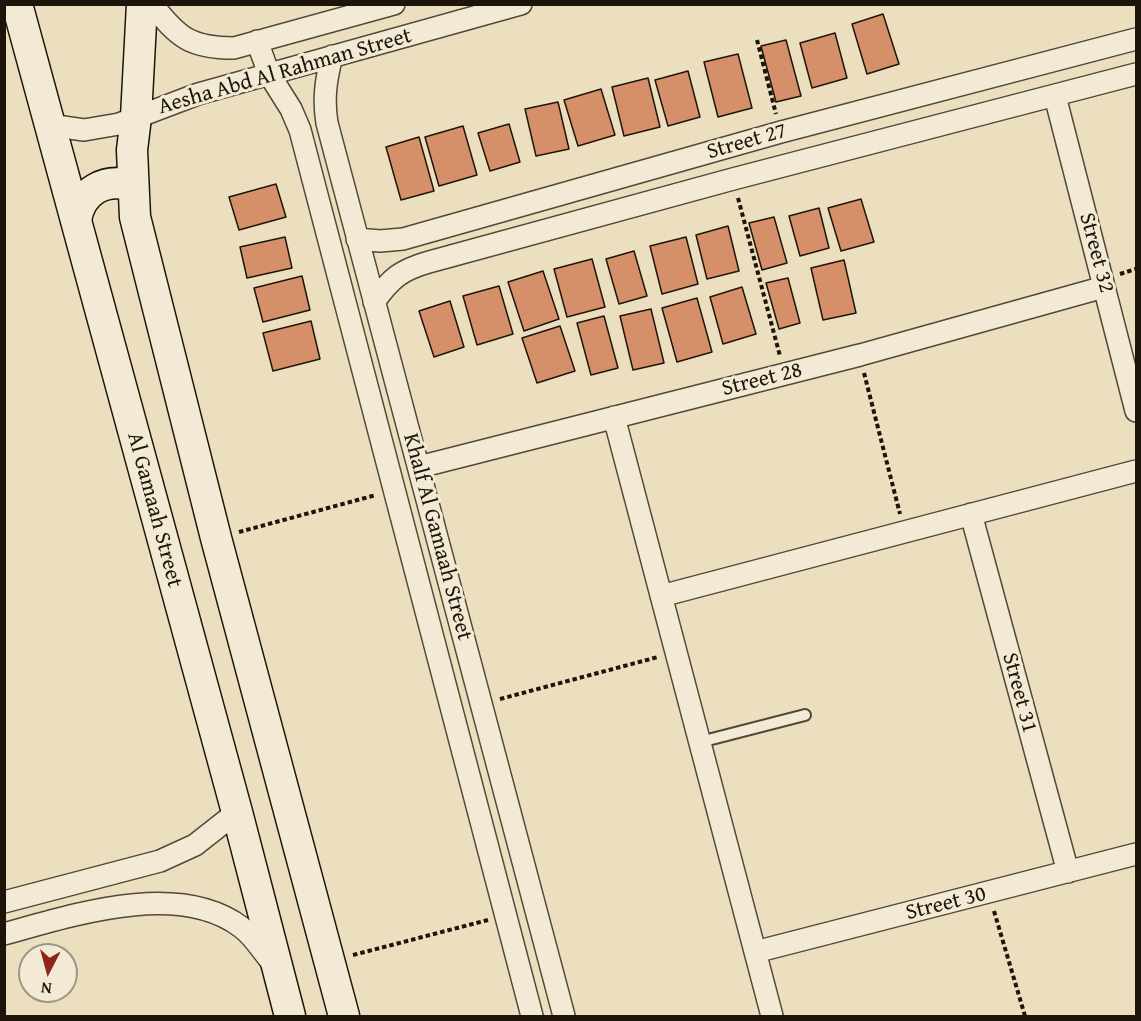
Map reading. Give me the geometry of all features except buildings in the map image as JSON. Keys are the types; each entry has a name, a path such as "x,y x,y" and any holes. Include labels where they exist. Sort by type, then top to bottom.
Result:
{"street":[{"name":"Al Gamaah Street","path":"17,4 237,812 290,1017"},
{"path":"142,4 132,150 135,217 216,538 344,1017"},
{"name":"Aesha Abd Al Rahman Street","path":"152,4 168,25 187,40 210,48 234,48 394,4"},
{"name":"Aesha Abd Al Rahman Street","path":"49,125 84,130 102,128 198,94 521,4"},
{"name":"Street 27","path":"357,239 380,241 403,239 781,132 1137,39"},
{"name":"Khalf Al Gamaah Street","path":"257,41 269,74 291,109 300,130 532,1017"},
{"name":"Khalf Al Gamaah Street","path":"332,56 326,79 324,101 327,123 564,1017"},
{"name":"Street 27","path":"374,302 388,283 407,268 733,179 1137,74"},
{"name":"Street 32","path":"1055,96 1137,411"},
{"path":"76,221 81,203 94,189 112,182 133,186"},
{"name":"Street 28","path":"419,467 860,355 1104,287"},
{"path":"614,417 772,1017"},
{"path":"661,596 1137,471"},
{"name":"Street 31","path":"971,514 1068,872"},
{"path":"4,902 160,861 195,845 237,812"},
{"path":"486,839 514,832"},
{"name":"Street 30","path":"755,952 1137,854"},
{"path":"4,934 83,912 149,903 203,908 242,927 277,969"}],"lane":[{"path":"699,742 806,715"}],"path":[{"path":"757,40 781,132"},
{"path":"733,179 784,374"},
{"path":"860,355 905,532"},
{"path":"216,538 394,490"},
{"path":"480,704 676,653"},
{"path":"988,893 1025,1017"},
{"path":"330,961 506,916"}]}
